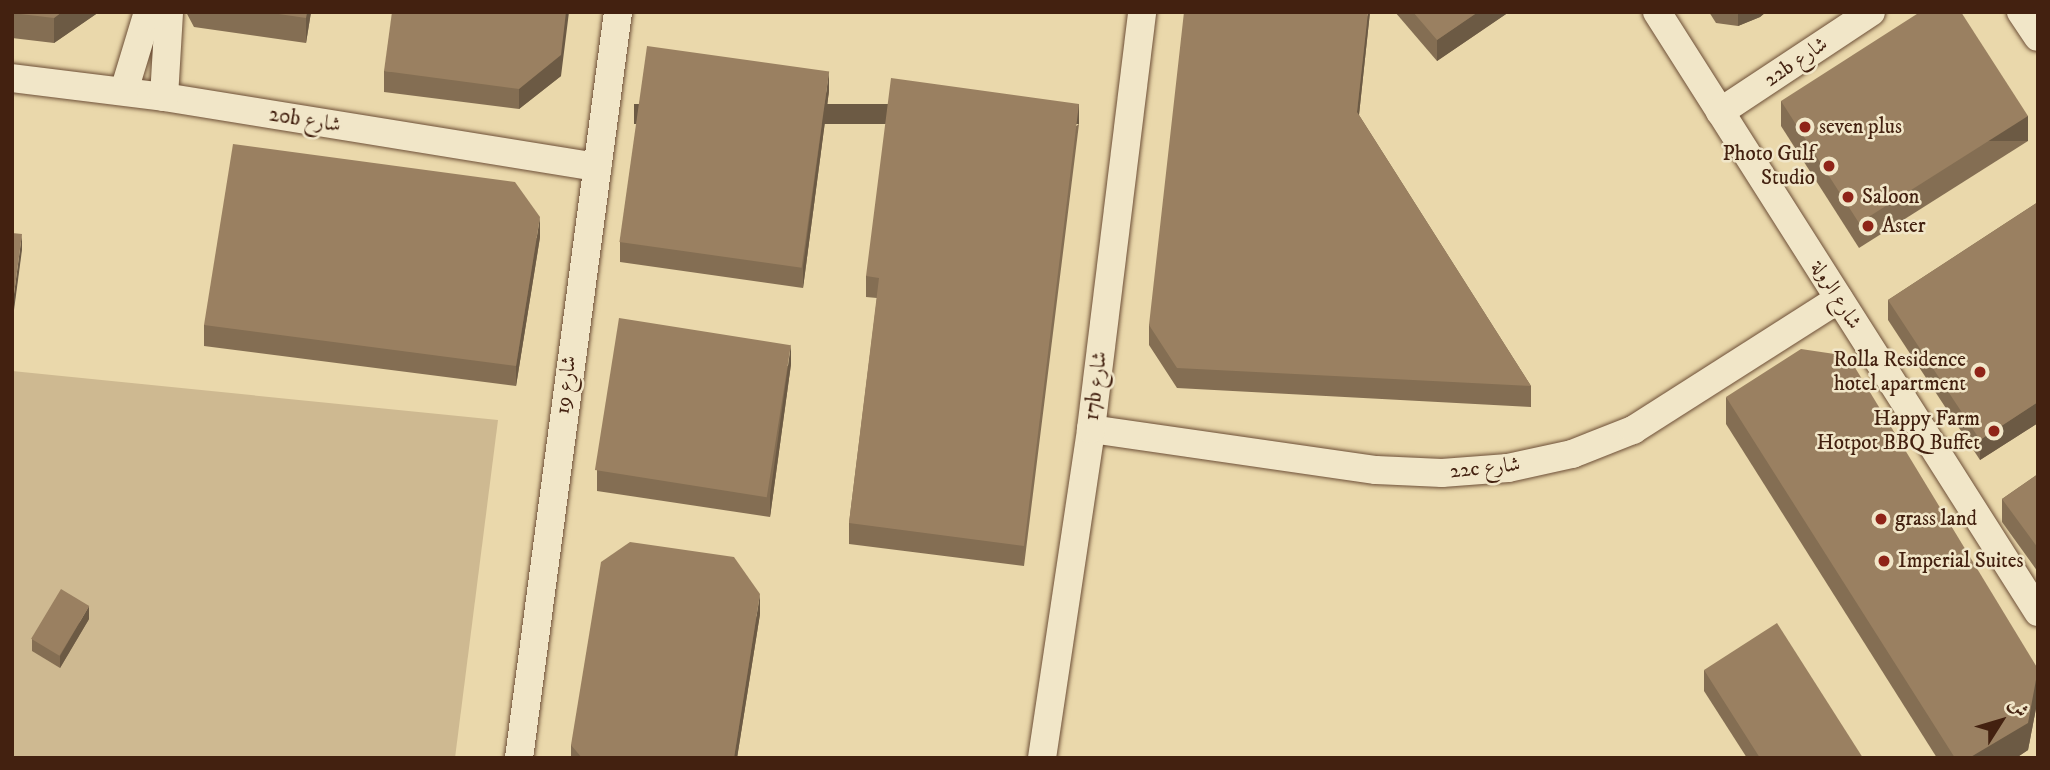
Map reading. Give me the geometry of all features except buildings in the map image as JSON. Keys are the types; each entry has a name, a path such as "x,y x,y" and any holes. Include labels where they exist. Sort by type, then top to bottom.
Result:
{"street":[{"path":"124,91 148,12"},
{"path":"164,97 169,12"},
{"name":"شارع 19","path":"519,758 618,12"},
{"name":"17b شارع","path":"1042,758 1091,429 1142,12"},
{"name":"شارع الرولة","path":"1657,12 2038,612"},
{"name":"22b شارع","path":"1720,112 1871,12"},
{"path":"2021,12 2038,37"},
{"name":"20b شارع","path":"12,78 164,97 597,167"},
{"name":"22c شارع","path":"1091,429 1376,470 1442,473 1508,468 1572,454 1633,430 1839,299"}],"shaded area":[{"path":"12,371 498,420 455,758 12,758"}],"place":[{"name":"seven plus","path":"1805,127"},
{"name":"Photo Gulf Studio","path":"1829,166"},
{"name":"Saloon","path":"1848,197"},
{"name":"Aster","path":"1868,226"},
{"name":"Rolla Residence hotel apartment","path":"1980,372"},
{"name":"Happy Farm Hotpot BBQ Buffet","path":"1994,431"},
{"name":"grass land","path":"1881,519"},
{"name":"Imperial Suites","path":"1884,561"}]}
